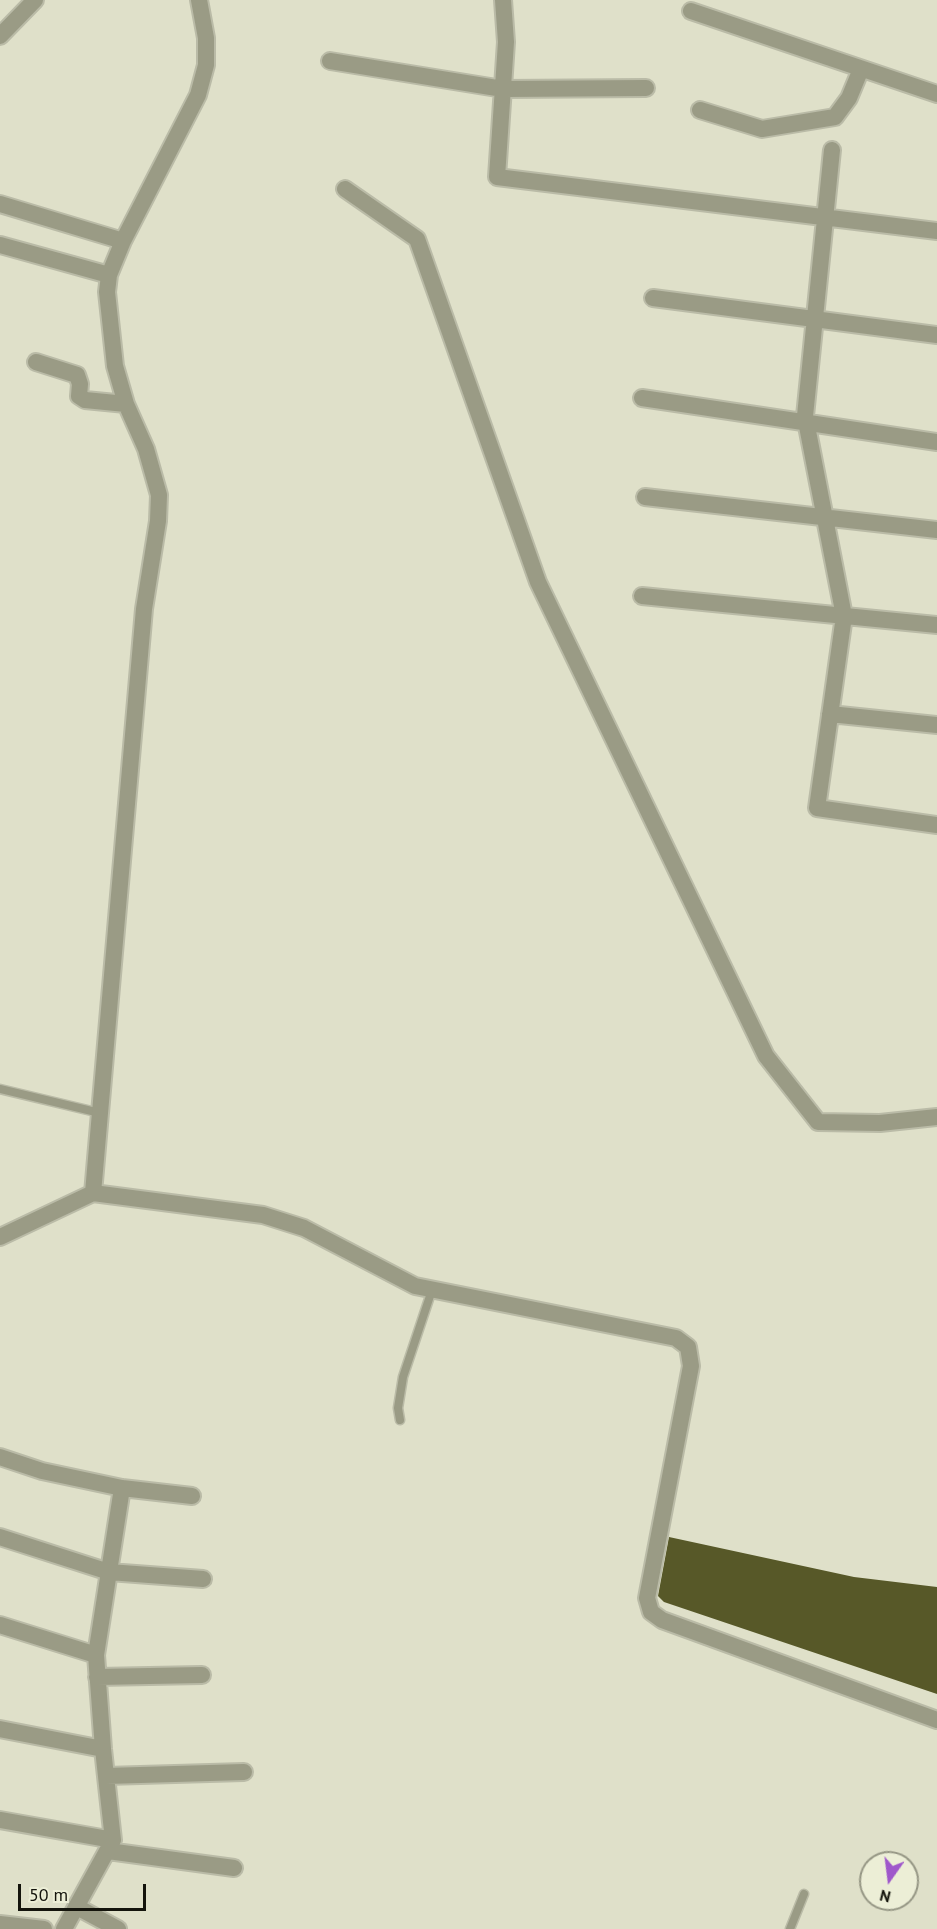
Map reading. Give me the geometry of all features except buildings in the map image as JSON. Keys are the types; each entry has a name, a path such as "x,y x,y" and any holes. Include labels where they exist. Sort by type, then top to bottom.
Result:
{"street":[{"path":"0,36 35,0"},
{"path":"93,1193 144,609 159,521 159,495 153,473 126,404 115,366 107,292 109,275 123,241 198,95 206,65 206,38 199,0"},
{"path":"503,0 506,42 497,177 937,231"},
{"path":"691,11 937,94"},
{"path":"330,61 503,89 646,88"},
{"path":"700,110 762,129 835,117 849,98 861,69"},
{"path":"832,150 814,319 806,422 844,616 817,808 937,825"},
{"path":"345,189 417,239 538,582 766,1056 818,1122 880,1123 937,1117"},
{"path":"0,204 123,241"},
{"path":"0,245 109,275"},
{"path":"653,298 937,336"},
{"path":"36,362 77,375 80,384 79,396 86,400 126,404"},
{"path":"642,398 937,442"},
{"path":"645,496 937,530"},
{"path":"642,596 937,625"},
{"path":"830,714 937,725"},
{"path":"0,1237 93,1193 263,1215 304,1228 399,1279 432,1290 571,1315 676,1338 688,1347 691,1366 648,1598 651,1612 662,1620 937,1720"},
{"path":"0,1457 42,1471 122,1488 192,1496"},
{"path":"64,1929 110,1845 96,1655 122,1488"},
{"path":"0,1537 109,1572 203,1579"},
{"path":"0,1625 96,1655"},
{"path":"97,1677 202,1675"},
{"path":"0,1729 103,1749"},
{"path":"106,1776 244,1772"},
{"path":"0,1820 110,1845 234,1868"},
{"path":"76,1907 118,1929"},
{"path":"0,1924 44,1929"}],"lane":[{"path":"0,1089 100,1113"},
{"path":"400,1420 398,1408 403,1377 432,1290"},
{"path":"790,1929 804,1894"}]}
